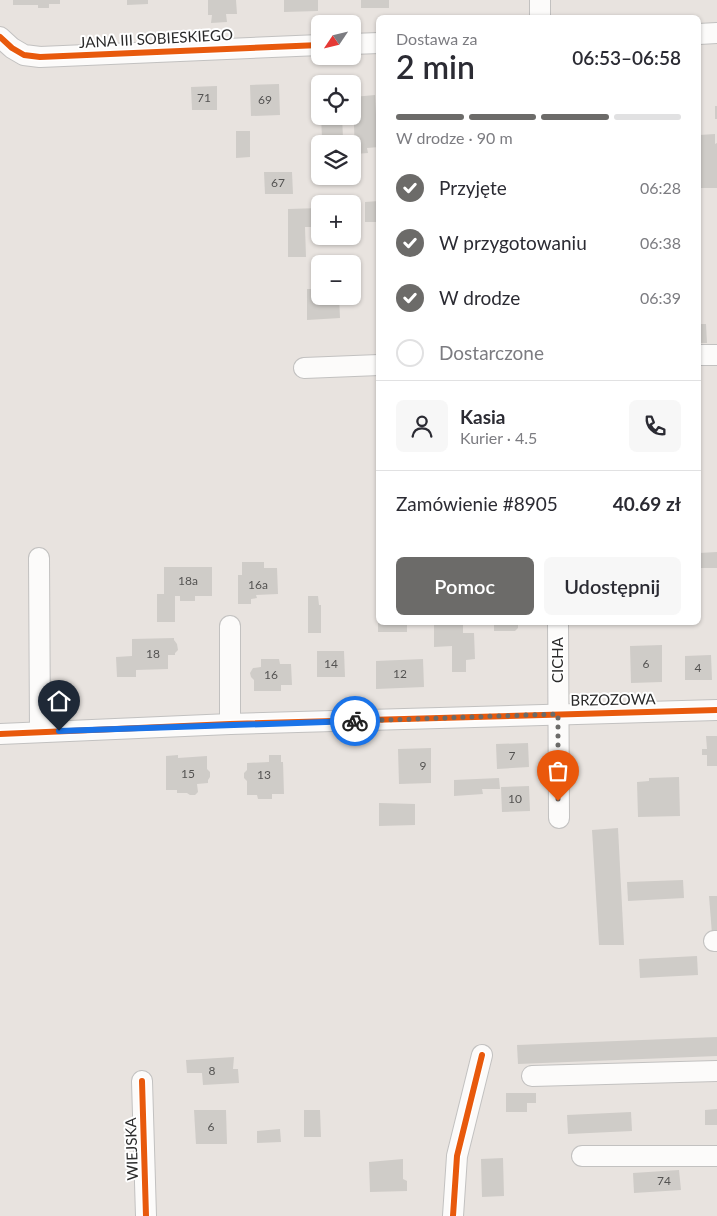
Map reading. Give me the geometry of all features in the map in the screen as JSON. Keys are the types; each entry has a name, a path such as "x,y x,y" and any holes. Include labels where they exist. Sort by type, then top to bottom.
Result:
{"street":[{"path":"540,0 540,15"},
{"path":"701,34 717,33"},
{"name":"JANA III SOBIESKIEGO","path":"0,37 12,48 24,55 40,57 311,45"},
{"path":"361,44 376,43"},
{"path":"701,355 717,354"},
{"path":"304,368 376,365"},
{"path":"39,558 40,732"},
{"name":"CICHA","path":"558,625 559,818"},
{"path":"230,626 230,724"},
{"name":"BRZOZOWA","path":"0,734 230,724 717,710"},
{"path":"452,1216 457,1156 482,1055"},
{"path":"532,1076 717,1071"},
{"name":"WIEJSKA","path":"142,1081 146,1216"},
{"path":"582,1156 717,1156"}],"building":[{"path":"13,0 60,0 60,4 49,4 49,8 38,8 38,5 13,5"},
{"path":"127,0 148,0 148,4 127,5"},
{"path":"208,0 236,0 237,14 226,14 227,22 211,23 212,15 208,15"},
{"path":"284,0 318,0 318,11 284,12"},
{"path":"361,0 389,0 389,8 361,8"},
{"path":"279,84 280,115 251,116 250,85"},
{"path":"217,86 217,110 192,110 191,87"},
{"path":"375,95 376,147 367,148 368,153 361,154 361,135 354,135 354,125 361,125 361,96"},
{"path":"715,106 717,106 717,119 715,119"},
{"path":"321,125 342,125 343,135 322,135"},
{"path":"236,131 250,131 250,157 236,158"},
{"path":"715,134 715,144 717,143 717,188 701,188 701,135"},
{"path":"264,172 292,172 293,194 265,194"},
{"path":"376,201 376,222 365,222 365,202"},
{"path":"311,208 311,227 305,227 306,257 288,257 288,209"},
{"path":"307,289 311,289 311,305 339,305 340,318 307,320"},
{"path":"701,324 706,324 707,343 701,343"},
{"path":"717,552 717,568 701,568 701,553"},
{"path":"242,562 264,562 264,568 277,568 278,594 256,595 257,598 251,599 251,604 238,604 238,575 242,575"},
{"path":"164,567 212,567 212,596 195,596 195,601 180,601 180,596 175,596 175,622 157,622 157,594 164,594"},
{"path":"308,596 318,596 319,605 321,605 321,633 308,633"},
{"path":"378,625 407,625 407,632 378,632"},
{"path":"434,625 463,625 463,633 474,633 475,659 466,660 466,672 452,672 452,646 434,647"},
{"path":"494,625 518,625 515,631 494,631"},
{"path":"174,638 178,650 175,655 168,655 168,669 136,670 136,677 117,677 116,657 132,656 132,639"},
{"path":"662,645 662,682 631,683 630,646"},
{"path":"317,651 344,651 345,677 317,677"},
{"path":"711,655 712,680 685,680 685,656"},
{"path":"261,659 279,659 280,664 291,664 292,685 281,685 281,691 254,691 254,680 250,673 253,668 261,667"},
{"path":"423,659 424,687 376,689 376,661"},
{"path":"706,736 717,736 717,766 707,766 707,755 702,755 702,749 707,749"},
{"path":"528,743 529,767 497,769 496,744"},
{"path":"431,748 431,783 399,784 398,749"},
{"path":"178,755 178,758 207,756 207,769 210,772 210,777 208,783 197,784 198,792 195,795 177,793 177,790 166,790 166,756"},
{"path":"269,755 281,755 284,794 272,794 272,799 258,799 257,795 247,795 247,781 244,778 244,773 247,770 247,763 269,762"},
{"path":"679,777 680,816 638,817 637,782 649,781 649,778"},
{"path":"499,778 500,789 482,789 483,794 454,796 454,780"},
{"path":"529,786 530,811 502,812 501,787"},
{"path":"379,803 415,804 415,825 379,826"},
{"path":"618,828 624,945 599,945 592,830"},
{"path":"683,880 684,898 628,901 627,882"},
{"path":"709,896 717,896 717,934 712,934"},
{"path":"697,956 698,975 640,978 639,959"},
{"path":"717,1037 717,1056 518,1064 517,1045"},
{"path":"234,1057 233,1069 238,1069 239,1083 203,1085 202,1073 187,1073 186,1060"},
{"path":"506,1093 536,1093 536,1103 527,1103 527,1112 506,1112"},
{"path":"717,1109 717,1125 705,1125 705,1110"},
{"path":"194,1110 226,1110 227,1144 196,1144"},
{"path":"304,1110 320,1110 321,1137 304,1137"},
{"path":"631,1112 632,1131 568,1134 567,1115"},
{"path":"280,1129 281,1142 257,1143 257,1131"},
{"path":"503,1158 504,1196 482,1197 481,1159"},
{"path":"403,1159 403,1179 407,1181 407,1191 370,1192 369,1162"},
{"path":"679,1170 681,1190 634,1193 633,1173"}],"cycle path":[{"path":"0,37 12,48 24,55 40,57 311,45"},
{"path":"0,734 230,724 717,710"},
{"path":"453,1216 457,1156 482,1055"},
{"path":"142,1081 146,1216"}],"way so far":[{"path":"355,721 558,714 558,801"}],"route":[{"path":"59,731 355,721"}]}
